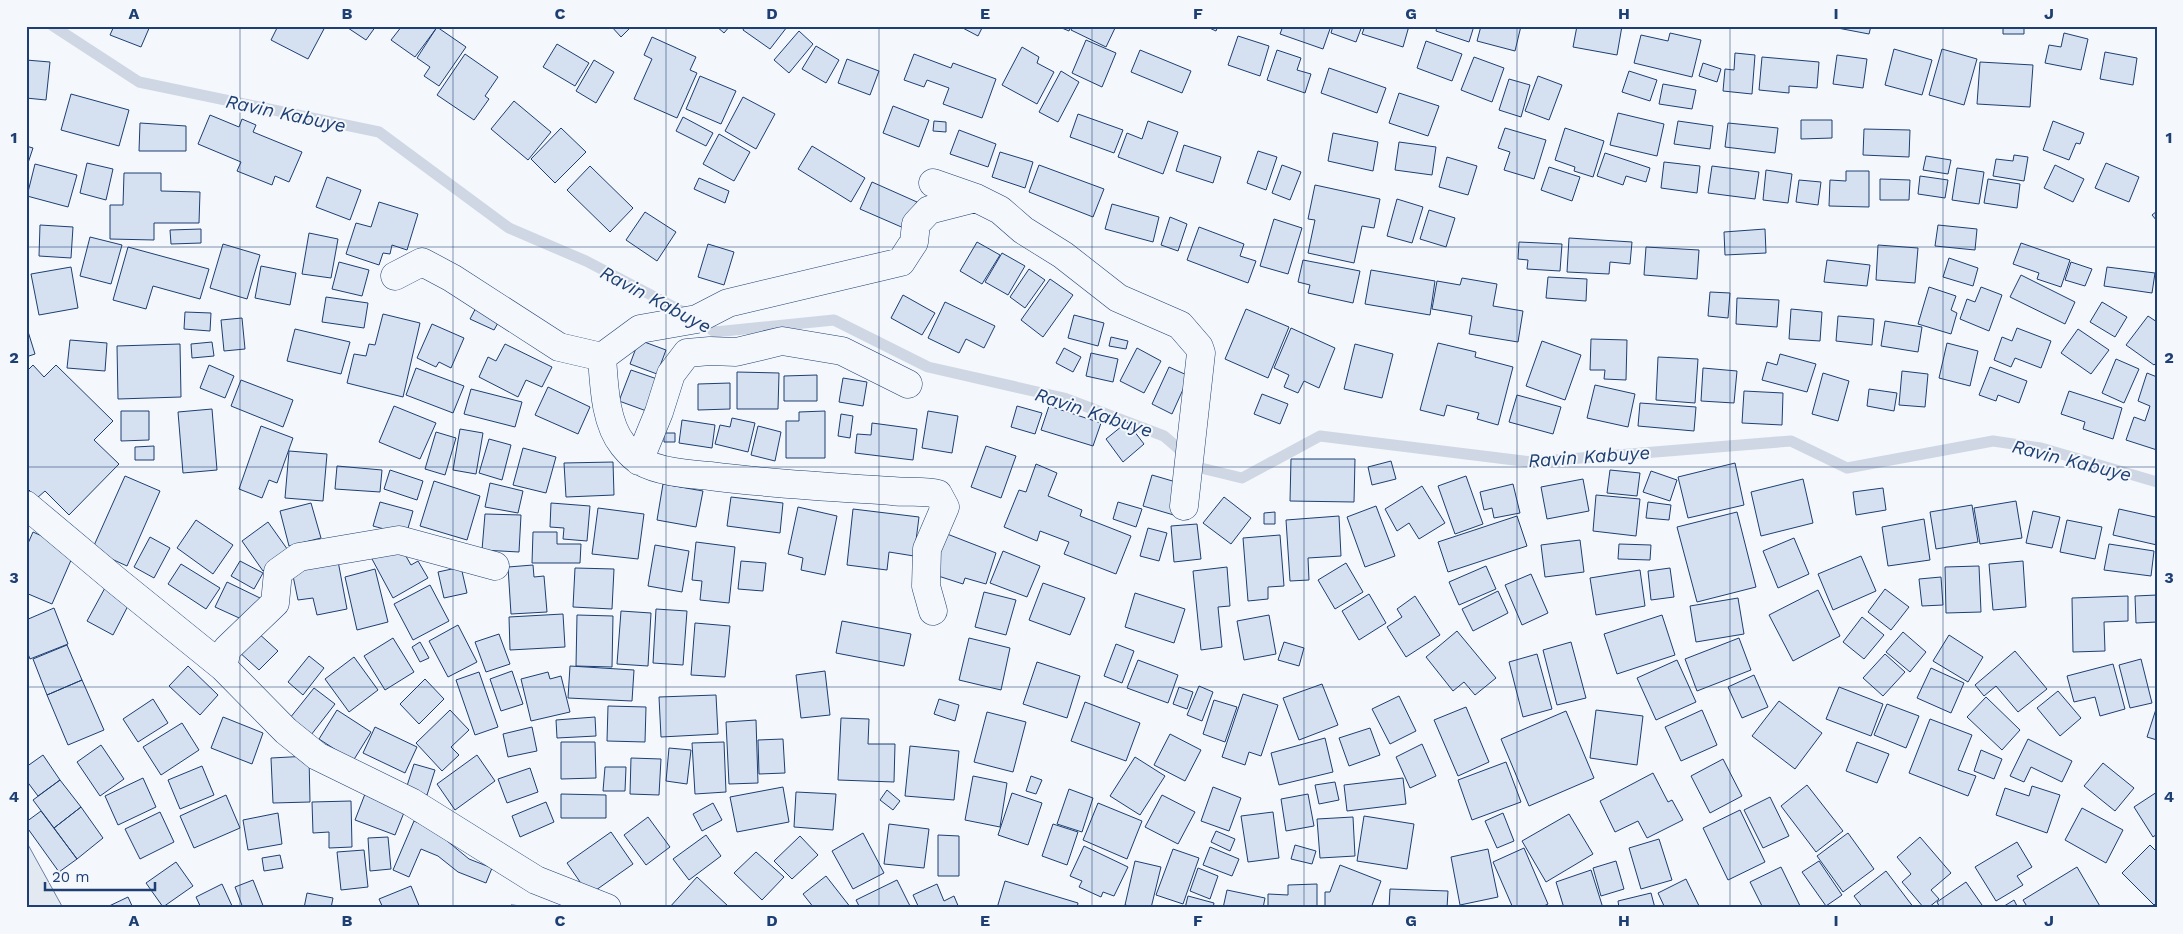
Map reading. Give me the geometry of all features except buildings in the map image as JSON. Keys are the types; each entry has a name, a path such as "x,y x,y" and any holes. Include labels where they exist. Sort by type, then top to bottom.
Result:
{"street":[{"path":"933,183 976,198 1000,210 1023,230 1063,255 1118,298 1180,325 1199,347 1201,353 1184,506"},
{"path":"395,276 422,262 452,278 560,347 602,357 640,329 697,318 728,303 901,262 914,242 916,224 929,210 976,198"},
{"path":"639,461 660,412 671,374 687,353 710,351 736,352 782,341 842,351 908,384"},
{"path":"602,357 604,386 612,423 622,444 639,461 689,474 763,483 902,492 926,491 938,494 945,507 927,549 926,586 933,610"},
{"path":"26,504 223,667 286,731 317,756 411,802 536,880 551,896 607,908"},
{"path":"223,667 227,649 275,603 278,572 299,557 399,540 495,566"}],"shaded area":[{"path":"26,841 63,908 26,908"}],"waterway":[{"name":"Ravin Kabuye","path":"53,26 139,82 379,132 509,228 586,261 697,319 715,332 834,320 928,367 1064,398 1164,436 1201,468 1242,478 1320,436 1531,462 1791,441 1847,468 1993,441 2041,448 2157,482"}]}
